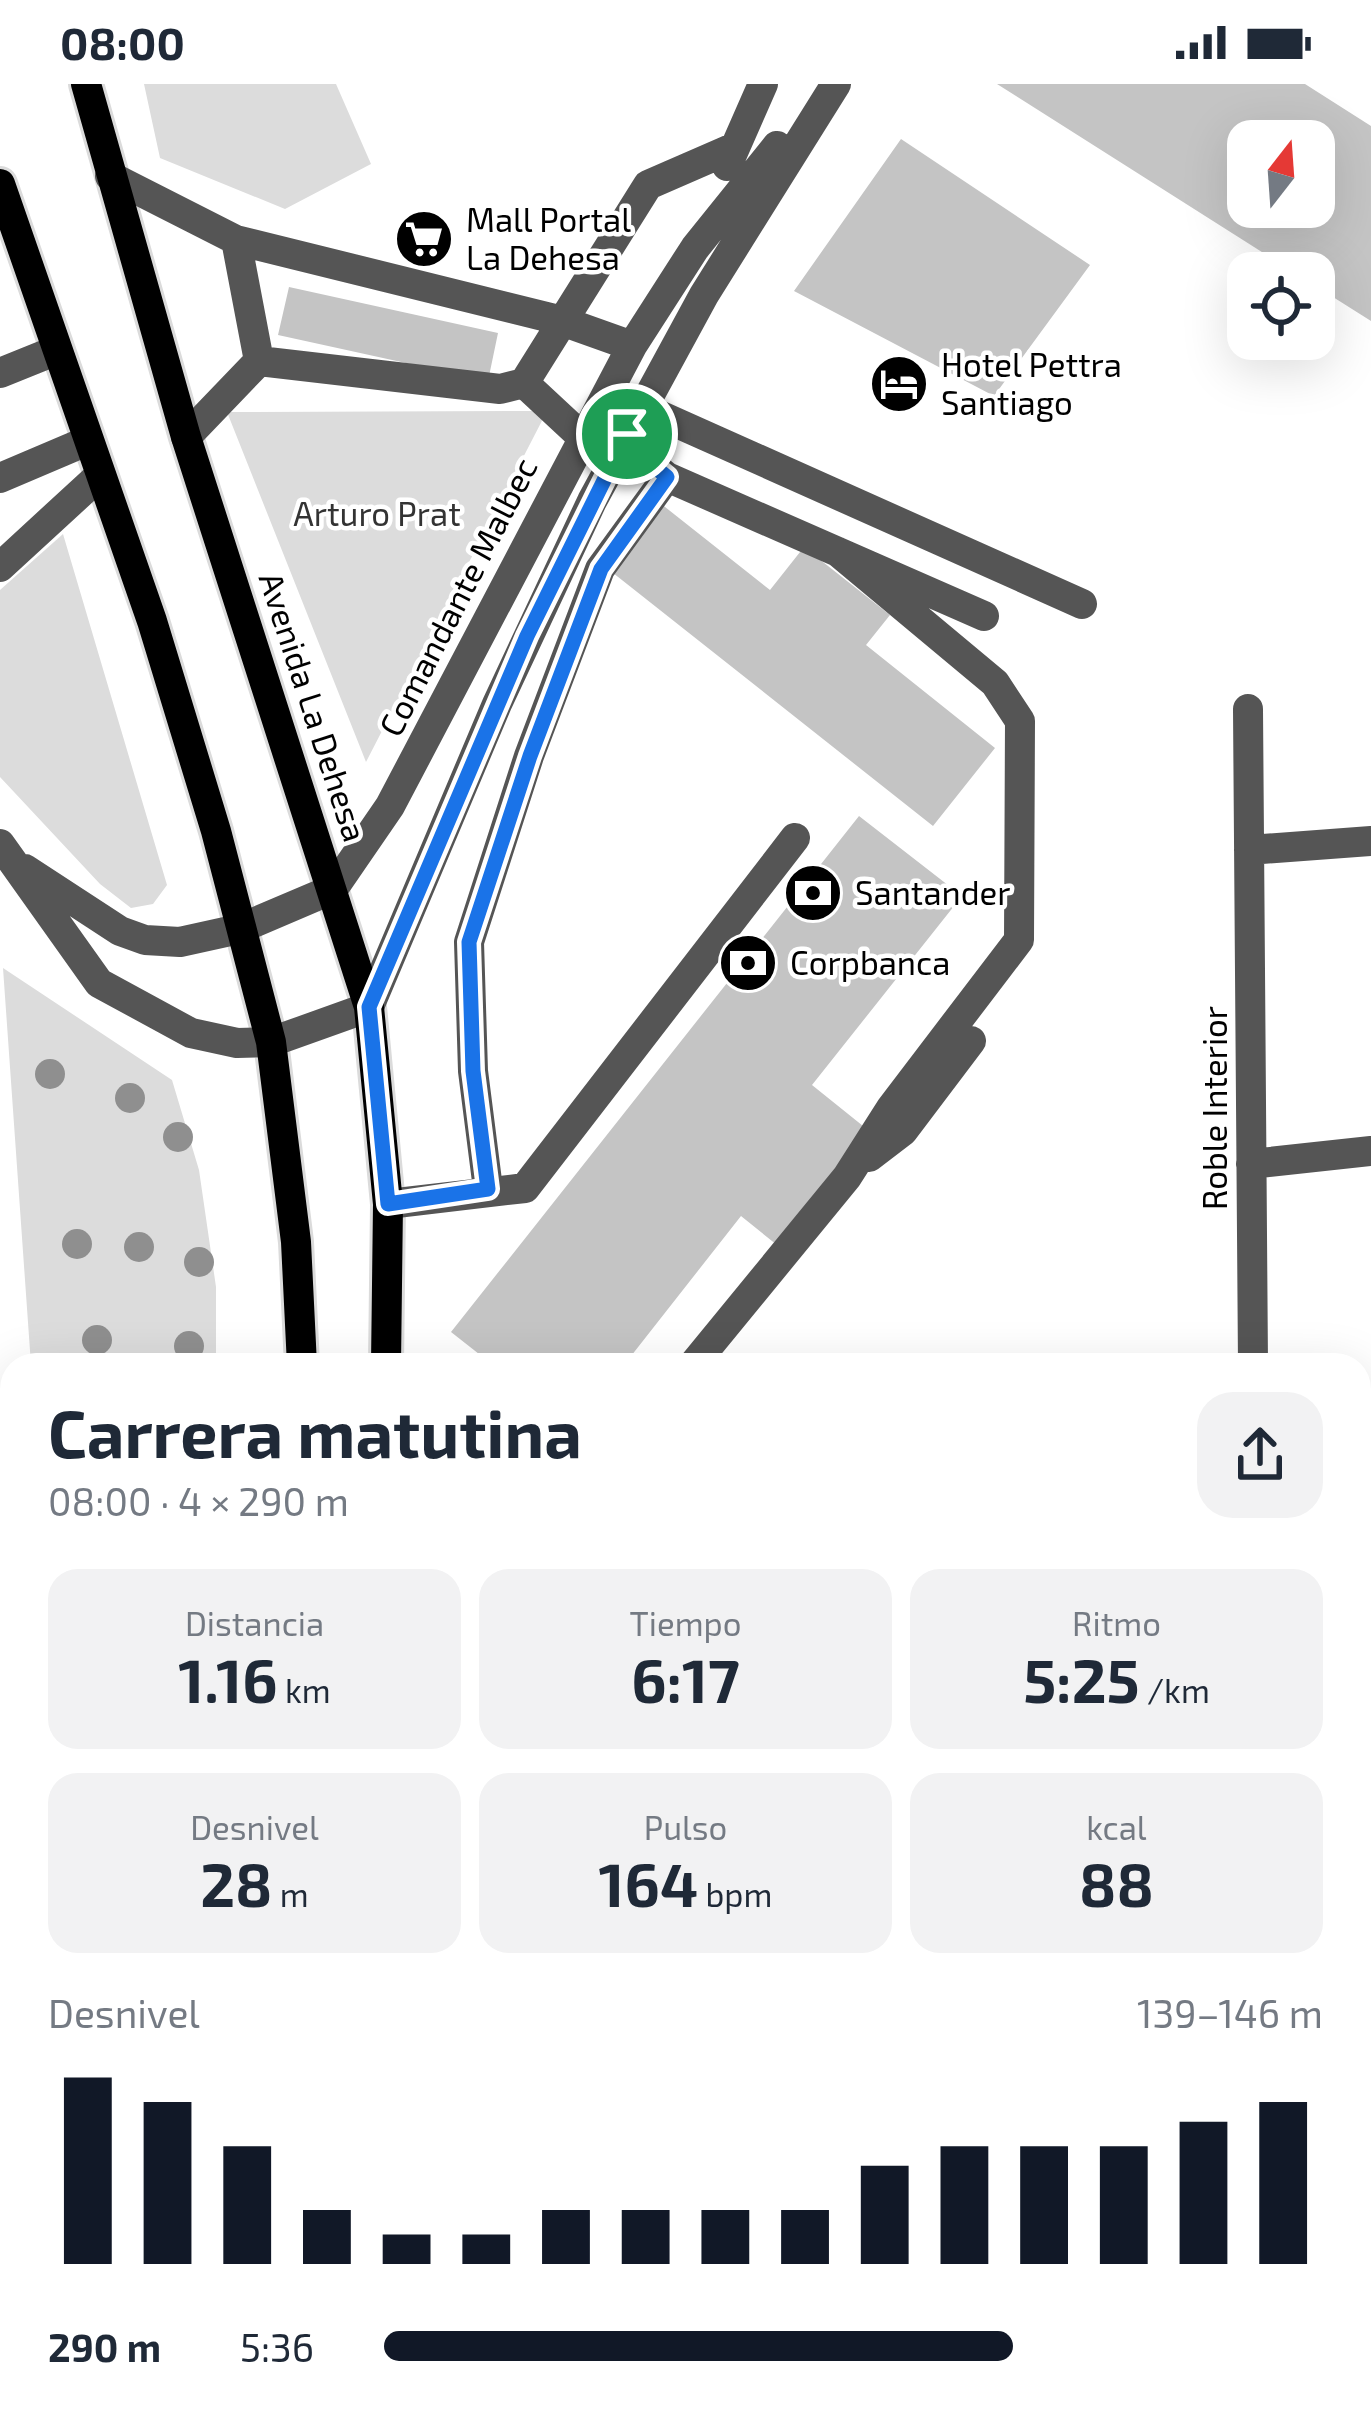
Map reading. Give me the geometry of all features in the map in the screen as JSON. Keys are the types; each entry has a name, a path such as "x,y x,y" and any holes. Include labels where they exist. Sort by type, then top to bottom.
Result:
{"main road":[{"name":"Avenida La Dehesa","path":"86,84 186,437 369,1007 388,1204 386,1353"},
{"path":"0,184 152,621 216,831 271,1042 296,1242 301,1353"}],"street":[{"path":"695,248 757,96 787,84"},
{"name":"Comandante Malbec","path":"333,889 390,806 632,346 695,248 835,84"},
{"name":"Comandante Malbec","path":"369,1007 527,636 634,421 737,240 835,84"},
{"path":"259,361 500,389 524,382 648,185 733,148"},
{"path":"110,176 236,240 559,320 632,346"},
{"path":"236,240 259,361"},
{"path":"0,373 57,350"},
{"path":"186,437 259,361"},
{"path":"524,382 581,436"},
{"path":"634,421 639,454 667,477 984,616"},
{"path":"634,421 1082,604"},
{"path":"0,478 86,441"},
{"path":"0,567 99,476"},
{"path":"488,1189 473,1071 469,942 530,756 601,569 667,477"},
{"path":"703,1353 847,1177 891,1108 1019,940 1020,721 995,683 838,552"},
{"name":"Roble Interior","path":"1248,710 1253,1353"},
{"path":"388,1204 525,1188 795,838"},
{"path":"1249,850 1371,842"},
{"path":"10,855 99,983 191,1033 237,1043 271,1042 369,1007"},
{"path":"10,855 120,931 145,940 181,942 239,929 333,889"},
{"path":"847,1177 902,1131 971,1041"},
{"path":"1251,1164 1371,1151"}],"green space":[{"path":"144,84 336,84 371,164 285,209 160,158"},
{"name":"Arturo Prat","path":"547,411 366,762 227,412"},
{"path":"63,534 167,885 153,904 131,908 100,884 0,777 0,590"},
{"path":"3,968 172,1080 199,1170 216,1287 216,1353 30,1353"}],"building":[{"path":"997,84 1305,84 1371,126 1371,321 1335,298 1335,252 1262,252"},
{"path":"901,139 1090,265 994,396 794,291"},
{"path":"289,287 498,333 488,381 278,335"},
{"path":"660,503 770,590 804,547 890,615 866,645 995,748 933,826 608,569"},
{"path":"859,816 962,896 812,1085 868,1130 777,1245 741,1216 633,1353 478,1353 451,1332"}],"place":[{"name":"Mall Portal La Dehesa","path":"424,239"},
{"name":"Hotel Pettra Santiago","path":"899,384"},
{"name":"Santander","path":"813,893"},
{"name":"Corpbanca","path":"748,963"}],"route":[{"path":"627,434 639,454 667,477 601,569 530,756 469,942 473,1071 488,1189 388,1204 369,1007 527,636 627,434"}]}
